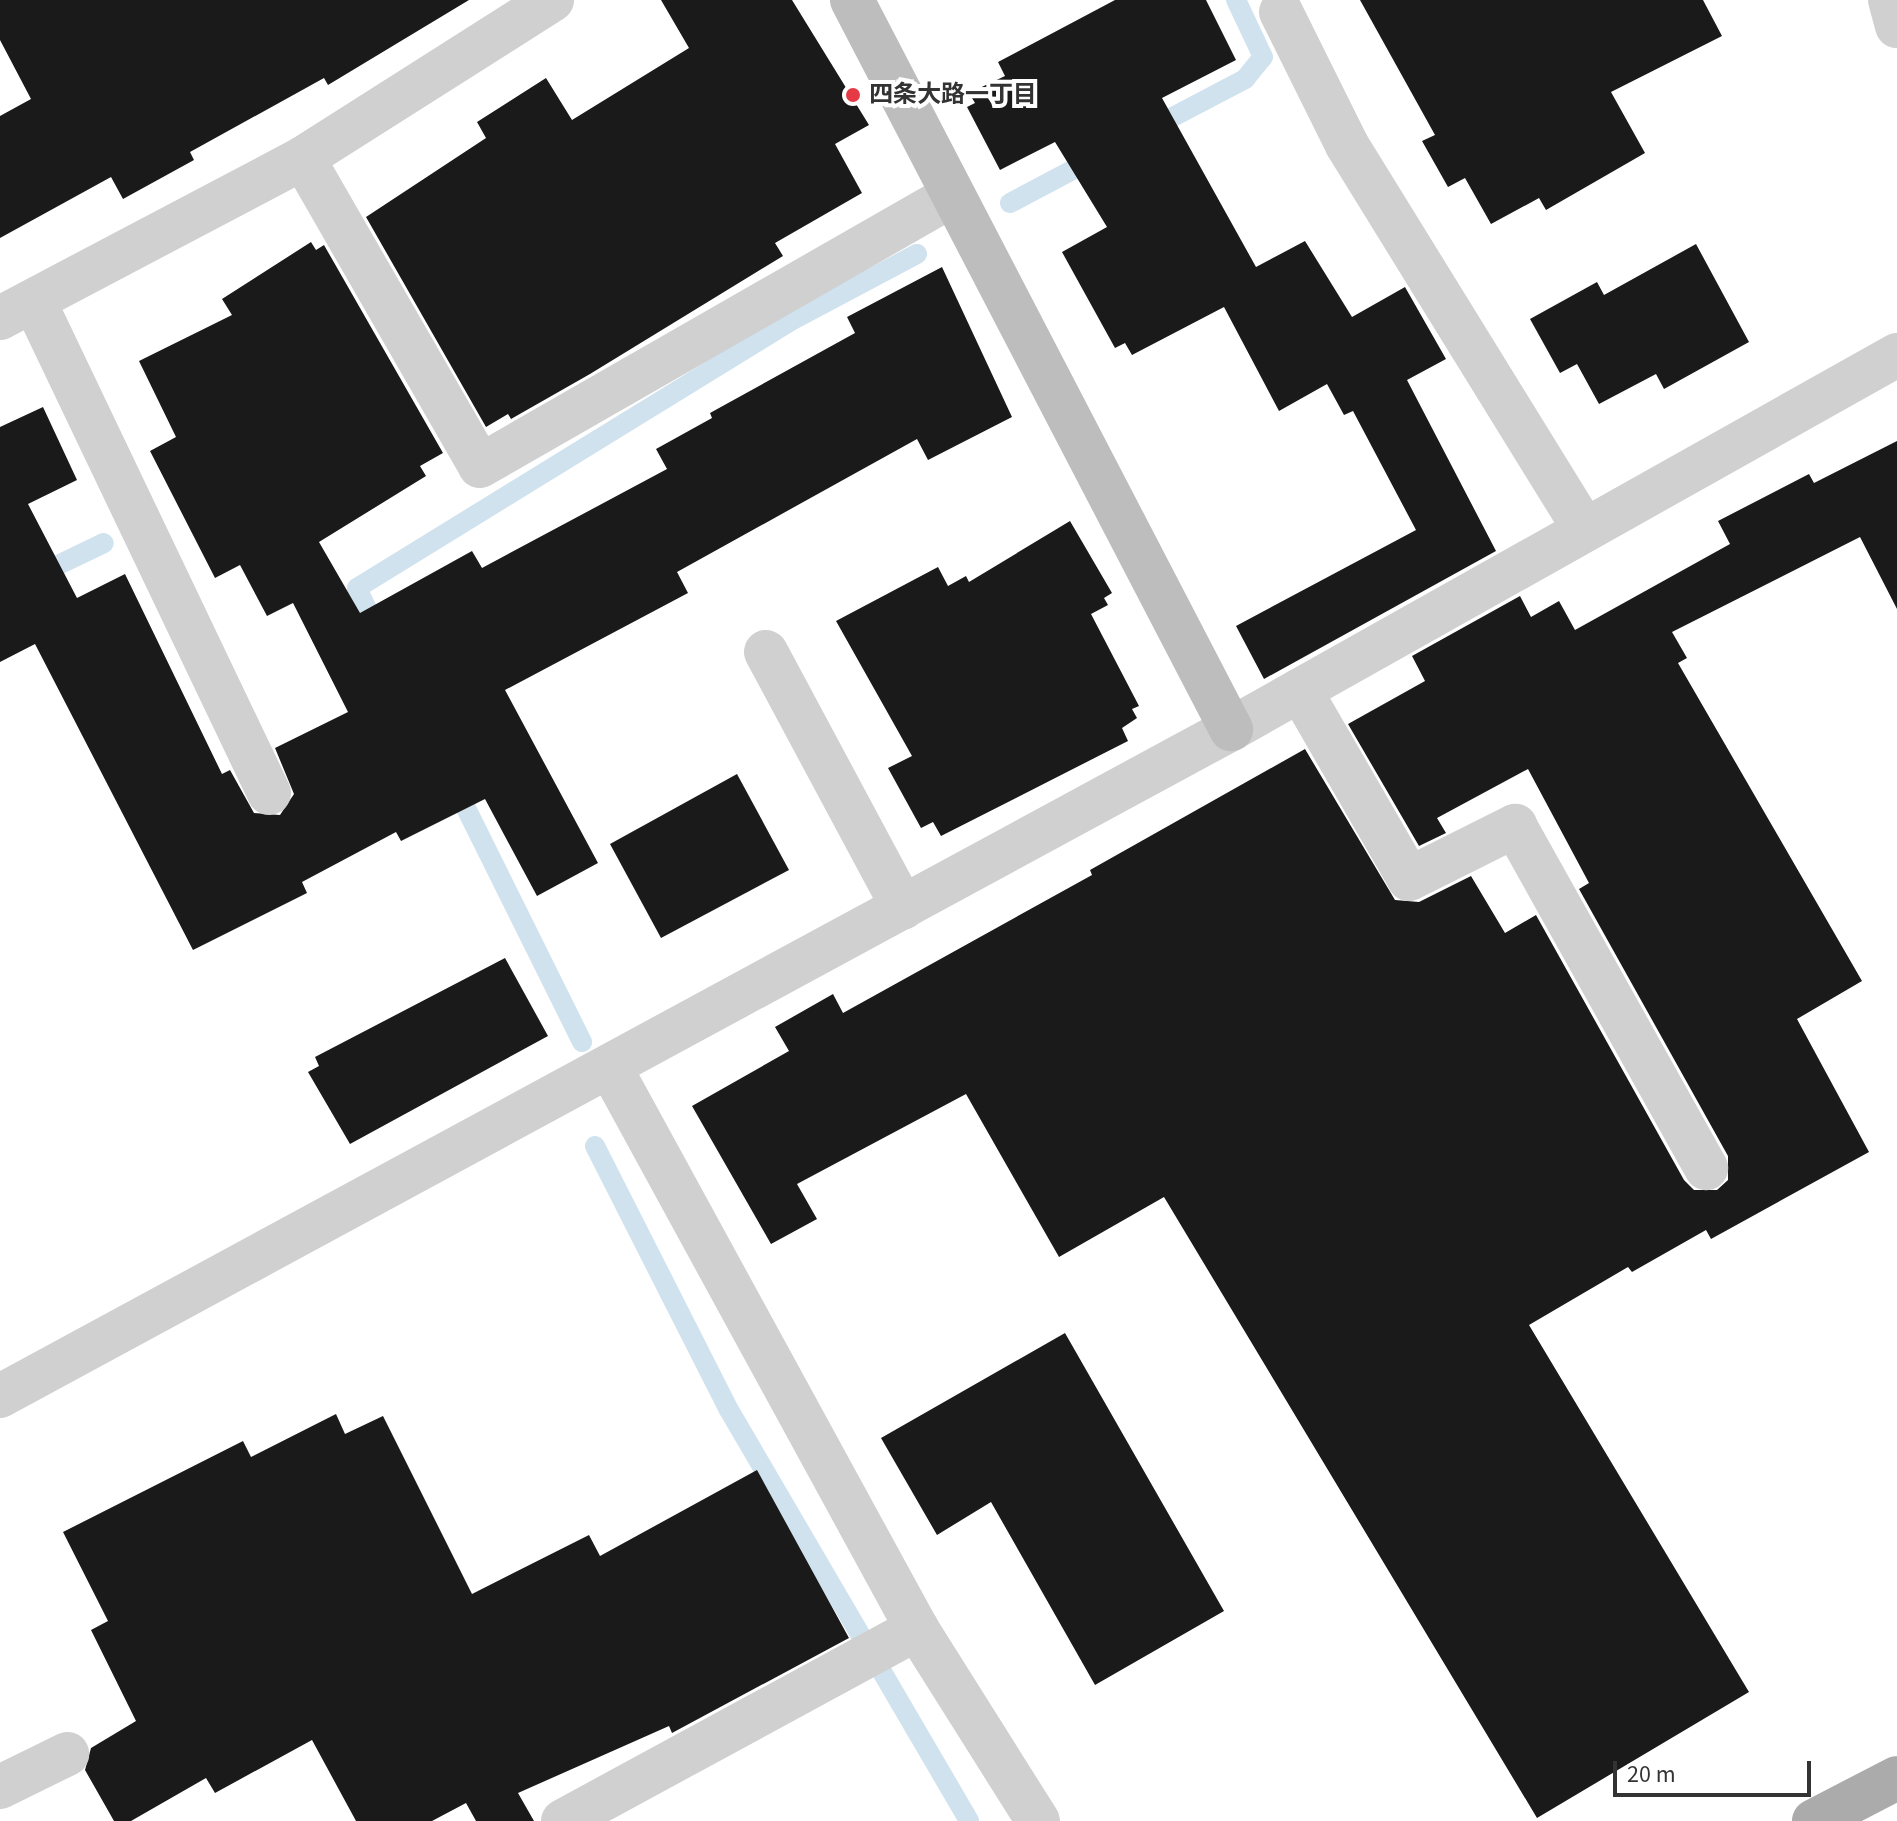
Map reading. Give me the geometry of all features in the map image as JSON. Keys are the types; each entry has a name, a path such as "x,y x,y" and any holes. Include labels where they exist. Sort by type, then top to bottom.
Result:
{"main road":[{"path":"1814,1821 1897,1778"}],"street":[{"path":"269,793 17,311 303,158 552,0"},
{"path":"852,0 951,196 1231,729"},
{"path":"1890,0 1897,26"},
{"path":"1281,12 1347,145 1584,529"},
{"path":"303,158 480,466 951,196"},
{"path":"0,1396 1231,729 1897,355"},
{"path":"766,652 903,908"},
{"path":"1300,690 1409,879 1515,826 1706,1168"},
{"path":"610,1067 917,1629 1038,1821"},
{"path":"563,1821 917,1629"},
{"path":"0,1787 67,1754"}],"building":[{"path":"0,0 469,0 328,85 324,78 190,152 194,160 123,199 111,177 0,238 0,116 31,99 0,40"},
{"path":"661,0 792,0 869,125 835,144 862,193 775,243 783,256 590,374 511,419 508,414 486,427 366,217 486,138 477,122 546,78 572,120 689,48"},
{"path":"1115,0 1206,0 1236,60 1162,98 1256,267 1305,241 1352,317 1405,287 1446,359 1407,380 1496,551 1264,679 1236,626 1416,530 1353,411 1344,415 1327,384 1279,411 1224,307 1132,355 1125,343 1115,348 1062,252 1107,227 1055,142 1000,170 967,107 975,103 969,93 1005,76 998,62"},
{"path":"1360,0 1703,0 1722,36 1611,92 1645,153 1546,210 1539,198 1491,224 1465,178 1448,187 1422,141 1435,135"},
{"path":"311,242 316,250 324,245 443,453 420,466 426,476 319,542 360,613 472,551 482,568 667,469 656,449 712,418 710,413 855,333 847,317 942,267 1012,417 928,460 917,439 677,572 688,593 505,690 598,863 537,896 485,799 401,841 396,832 302,882 307,893 193,950 35,644 0,662 0,427 43,407 77,480 28,504 77,598 125,574 222,774 230,770 254,813 280,815 294,794 275,748 348,712 293,603 267,616 240,565 215,578 150,451 176,437 139,361 232,315 222,299"},
{"path":"1696,244 1749,342 1664,389 1656,374 1599,404 1577,364 1560,373 1530,319 1597,282 1604,295"},
{"path":"1897,441 1897,609 1860,537 1672,632 1687,658 1678,663 1862,981 1797,1019 1869,1152 1711,1239 1706,1230 1632,1272 1628,1267 1529,1325 1749,1692 1537,1818 1164,1197 1059,1257 966,1094 797,1184 817,1219 771,1244 692,1106 789,1051 775,1027 833,994 843,1013 1092,875 1090,870 1305,749 1395,900 1419,902 1471,876 1505,933 1536,915 1684,1180 1694,1190 1717,1190 1728,1180 1728,1156 1579,889 1589,883 1528,769 1437,818 1446,833 1419,846 1348,724 1425,681 1412,656 1520,596 1531,617 1559,601 1575,630 1730,544 1718,521 1809,474 1814,483"},
{"path":"1070,521 1112,593 1104,598 1108,605 1091,614 1139,706 1132,709 1137,718 1122,728 1128,741 941,836 933,822 921,828 888,768 912,756 836,621 938,567 948,586 966,576 969,582"},
{"path":"737,774 789,870 661,938 610,844"},
{"path":"505,958 548,1036 350,1144 308,1072 319,1066 315,1057"},
{"path":"1065,1333 1224,1611 1095,1685 991,1502 937,1535 881,1438"},
{"path":"336,1414 345,1434 383,1416 472,1594 589,1535 600,1556 757,1470 849,1638 672,1733 669,1726 518,1793 534,1821 476,1821 466,1803 432,1821 356,1821 312,1740 215,1793 206,1778 131,1821 114,1821 85,1770 91,1748 136,1721 91,1630 108,1621 63,1532 243,1441 251,1457"}],"waterway":[{"path":"1148,130 1245,79 1263,57 1236,0"},
{"path":"1010,203 1095,158"},
{"path":"379,634 357,588 789,322 917,254"},
{"path":"0,593 104,543"},
{"path":"454,784 582,1042"},
{"path":"595,1146 729,1410 969,1821"}],"place":[{"name":"四条大路一丁目","path":"853,95"}]}
